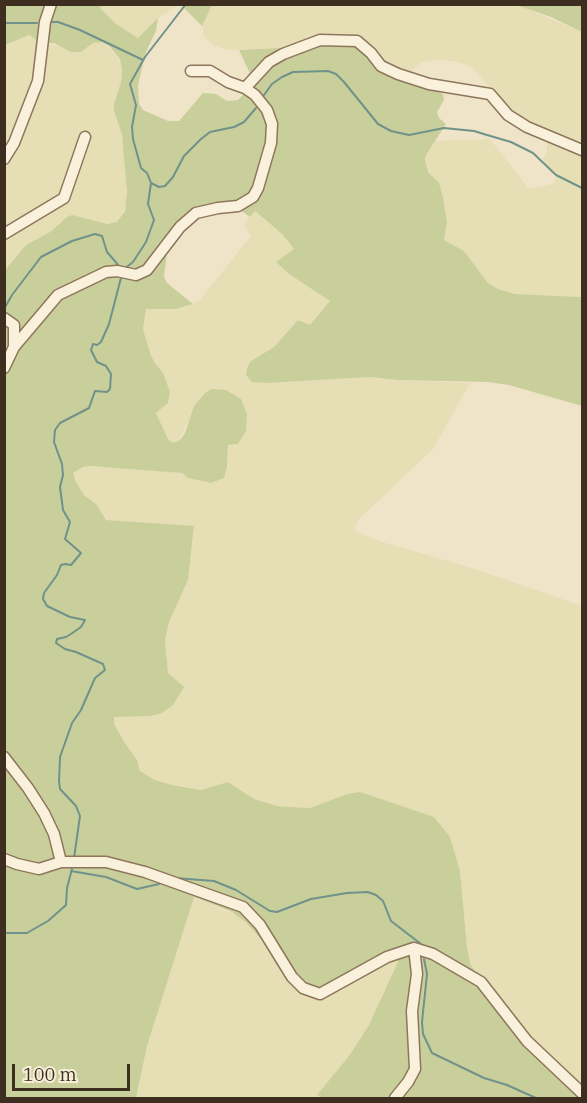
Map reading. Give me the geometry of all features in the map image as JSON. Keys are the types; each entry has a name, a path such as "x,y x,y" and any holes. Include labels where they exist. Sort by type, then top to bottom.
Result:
{"street":[{"path":"4,159 14,143 38,81 45,22 51,4"},
{"path":"245,88 269,62 284,54 320,40 357,41 381,66 429,84 490,94 508,115 527,127 582,150"},
{"path":"4,368 14,347 58,295 106,272 136,275 147,270 180,227 196,213 238,206 253,197 258,188 271,143 272,124 267,110 255,95 210,70 191,71"},
{"path":"4,234 64,198 85,137"},
{"path":"4,318 14,325 14,347"},
{"path":"4,757 44,813 54,834 61,862"},
{"path":"4,859 39,869 61,862 106,862 145,872 243,908 260,925 292,977 303,988 320,994 387,957 414,948 433,954 481,982 527,1041 582,1093"},
{"path":"394,1098 408,1082 415,1069 412,1011 417,974 414,948"}],"shaded area":[{"path":"516,4 582,32 582,297 515,294 498,289 488,283 464,251 444,240 447,222 435,179 428,172 425,164 426,155 435,141 490,139 529,189 554,184 557,173 546,166 543,159 547,153 547,143 543,138 512,112 470,66 454,61 421,62 404,78 286,53 276,48 228,50 213,45 204,36 202,26 212,5"},
{"path":"100,5 179,5 158,18 139,39 116,24 101,9"},
{"path":"26,35 50,45 58,45 71,52 81,52 93,43 103,42 120,59 121,82 114,111 124,143 127,203 121,218 112,224 60,222 50,232 26,245 5,270 5,45"},
{"path":"255,211 282,234 294,249 277,263 289,274 331,301 310,326 298,320 274,347 251,361 252,382 370,377 470,383 433,449 358,520 355,528 357,532 582,606 582,1097 476,974 470,963 460,871 450,837 347,794 310,808 277,806 254,799 228,782 202,790 155,780 140,771 137,760 114,724 114,717 153,715 179,683 168,673 165,640 169,622 188,580 194,527 106,520 97,505 84,495 73,473 83,467 109,466 183,473 188,478 195,479 227,466 228,445 241,399 226,390 212,390 205,393 199,399 179,440 173,443 168,439 156,413 168,403 163,373 149,353 143,329 145,309 176,309 187,307 200,300 251,236 244,224"},
{"path":"193,897 238,916 271,950 378,962 397,959 399,962 369,1025 349,1056 318,1095 322,1098 136,1098 147,1046"}],"green space":[{"path":"5,5 100,5 101,9 116,24 138,38 158,18 156,31 145,54 138,86 139,104 143,110 168,121 179,121 203,93 216,94 227,101 238,100 247,90 252,78 239,50 277,48 286,52 341,44 365,48 383,65 443,94 444,100 437,112 439,118 446,124 425,160 428,172 439,183 443,198 447,222 444,240 464,251 488,283 498,289 515,294 582,297 582,406 509,385 488,382 397,380 370,377 252,382 246,375 251,361 274,347 298,320 310,325 330,301 289,274 276,262 294,249 282,234 255,211 250,217 233,205 216,202 202,206 195,210 167,252 164,277 167,283 193,304 176,309 146,309 143,329 150,353 163,373 170,392 168,403 156,413 168,439 173,443 180,440 185,433 194,406 205,393 212,389 226,390 241,399 247,414 246,431 238,444 228,445 224,478 211,483 188,478 182,473 91,466 83,467 73,473 84,495 97,505 106,520 194,526 188,580 169,622 165,640 168,673 184,687 173,705 162,713 150,716 114,717 114,724 137,760 140,771 155,780 201,790 228,782 254,799 277,806 310,808 347,794 360,792 434,817 450,837 460,871 470,963 476,974 582,1098 322,1098 317,1095 349,1056 369,1025 398,962 397,959 378,962 324,998 305,995 289,983 271,950 245,922 232,912 194,897 147,1046 136,1098 5,1098 5,270 26,245 50,232 67,217 72,215 107,224 117,222 125,211 127,192 122,135 114,111 121,82 120,59 103,42 93,43 81,52 71,52 54,43 42,44 29,35 5,45"},
{"path":"181,5 212,5 202,26"},
{"path":"516,5 582,5 582,32 551,17"}],"waterway":[{"path":"124,269 133,262 146,242 154,220 148,204 151,183 147,173 141,168 133,139 132,127 136,105 130,84 145,57 186,4"},
{"path":"52,22 80,30 143,60"},
{"path":"4,23 37,23"},
{"path":"264,95 272,84 293,72 328,71 336,74 344,82 378,124 391,131 409,135 444,128 474,131 511,142 533,153 556,175 582,188"},
{"path":"151,183 159,187 165,186 173,177 184,156 201,139 210,132 234,127 244,122 256,108"},
{"path":"4,309 41,257 72,241 95,234 102,236 107,252 120,267"},
{"path":"74,858 80,816 76,806 60,789 60,757 72,723 81,710 95,678 105,670 103,664 65,649 56,643 57,639 66,637 81,627 85,620 70,617 47,606 43,599 44,593 61,565 71,565 81,553 65,539 70,522 63,510 60,487 63,475 62,464 54,442 55,430 60,423 89,408 95,391 107,392 110,389 111,374 106,366 97,362 91,350 93,344 97,345 101,342 109,324 122,274"},
{"path":"4,933 27,933 48,921 66,905 67,888 73,865"},
{"path":"71,871 106,877 137,889 159,884"},
{"path":"175,878 214,881 236,890 270,911 277,912 311,899 368,892 383,901 391,921 421,944"},
{"path":"424,959 427,974 423,1034 432,1053 484,1078 536,1098"}]}
